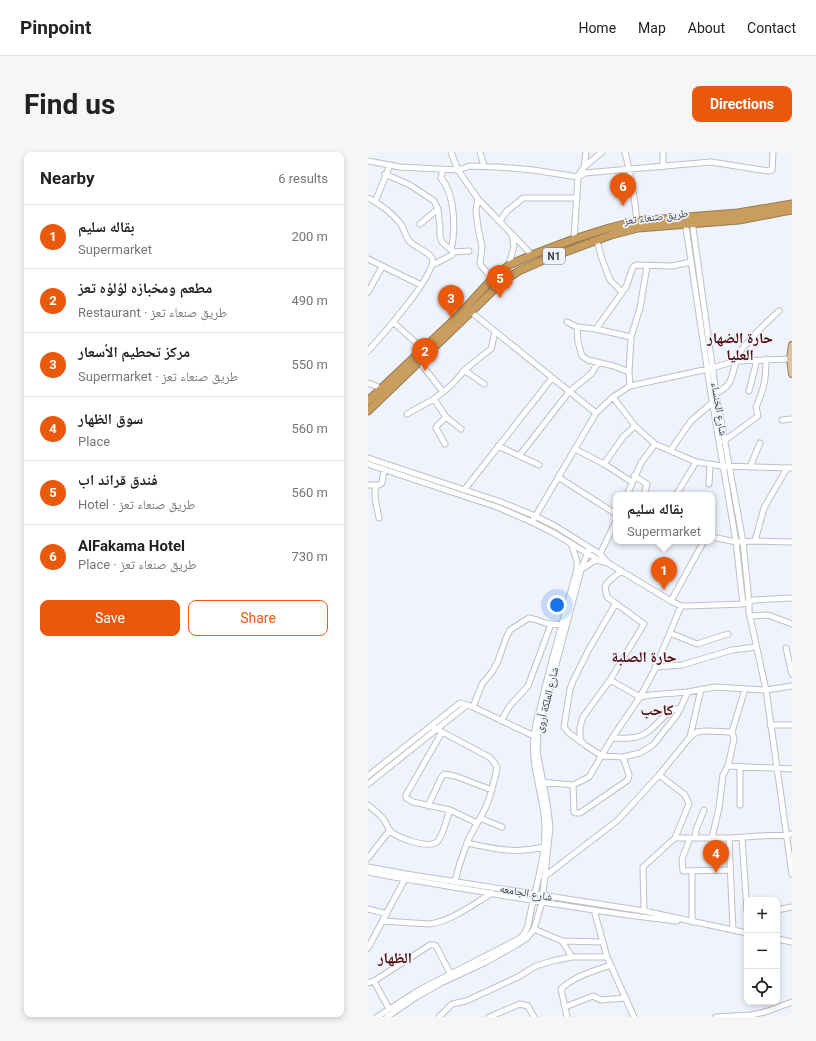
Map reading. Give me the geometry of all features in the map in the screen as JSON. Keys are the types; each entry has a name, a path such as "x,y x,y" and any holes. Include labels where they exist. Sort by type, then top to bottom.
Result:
{"highway":[{"name":"طريق صنعاء تعز","path":"368,401 457,317 492,279 510,265 532,255 610,228 688,220 792,204"},
{"name":"طريق صنعاء تعز","path":"688,220 739,220 792,210"},
{"name":"طريق صنعاء تعز","path":"368,411 503,281 519,271 546,259 611,236 637,225"},
{"path":"543,251 546,259"}],"main road":[{"path":"792,345 790,359 792,374"}],"street":[{"path":"451,152 458,170 478,199 532,255"},
{"path":"480,152 484,166"},
{"path":"584,167 586,152"},
{"path":"574,240 578,177 584,167 602,152"},
{"path":"625,152 630,169 637,225"},
{"path":"663,152 663,167"},
{"path":"368,161 400,167 458,170 470,166 484,166 533,170 578,177 585,173 719,162 768,171 772,170 773,152"},
{"path":"375,202 385,174 390,165"},
{"path":"432,265 452,255 454,222 450,199 444,181 441,178 442,169"},
{"path":"385,174 410,185 429,196 434,201 438,209 440,236 442,242 452,251 469,251"},
{"path":"368,198 382,206 400,222 410,242 429,255 432,259 432,265 421,285 393,322 368,351"},
{"path":"500,221 506,212 523,198 577,198"},
{"path":"478,199 476,210 479,239 482,247 480,264 492,279"},
{"path":"420,224 438,209"},
{"name":"شارع الخنساء","path":"688,220 691,262 743,542 750,614 766,690 792,874"},
{"name":"شارع الخنساء","path":"688,220 710,368 712,403 736,542 743,604"},
{"path":"510,265 514,246 511,233"},
{"path":"597,241 610,280 622,292"},
{"path":"368,259 421,285"},
{"path":"596,329 622,292 633,267 640,265 672,266 691,262"},
{"path":"630,386 629,372 631,337 640,308 646,266"},
{"path":"368,292 382,267"},
{"path":"716,393 724,390 730,383 739,354 758,330 779,311"},
{"path":"471,312 596,413"},
{"path":"393,322 423,349"},
{"path":"567,322 577,327 596,329 631,337"},
{"path":"577,327 578,342 582,356 588,360 614,366 629,372"},
{"path":"407,414 434,399 451,387 464,370 491,349 495,332"},
{"path":"724,441 758,416 756,407 764,386 766,359"},
{"path":"532,522 596,413 613,397 630,386 736,361 790,359"},
{"path":"749,392 757,360"},
{"path":"419,361 443,392"},
{"path":"519,456 569,392 592,373 598,362"},
{"path":"464,370 484,384"},
{"path":"465,489 552,378"},
{"path":"368,383 381,388"},
{"path":"613,397 635,426 655,444 696,462 722,466 789,468"},
{"path":"434,399 446,417 461,429"},
{"path":"670,451 691,421 712,403"},
{"path":"445,444 436,428 446,417"},
{"path":"782,420 792,419"},
{"path":"604,464 623,437 635,426"},
{"path":"750,467 760,443"},
{"path":"628,492 641,462 655,444"},
{"path":"498,446 539,465"},
{"path":"575,449 604,464 632,482"},
{"path":"368,458 465,489 535,516 555,526 598,557 671,602 681,606 743,604 754,600 792,598"},
{"path":"678,492 696,462"},
{"path":"368,464 497,507 532,522 589,551"},
{"path":"709,484 710,464"},
{"path":"756,541 764,508 789,468"},
{"path":"368,485 382,483 384,469"},
{"path":"634,476 647,484 645,492"},
{"path":"558,477 613,512"},
{"path":"376,485 374,494 379,518"},
{"path":"571,543 579,569 598,557 613,527"},
{"path":"715,538 736,542 792,542"},
{"path":"671,602 702,544"},
{"name":"شارع الملكة أروى","path":"534,929 542,899 550,828 547,803 533,752 534,736 561,625 579,569 589,551"},
{"name":"شارع الملكة أروى","path":"377,1017 421,988 518,939 524,934 528,926 539,881 544,847 544,815 537,752 538,732 579,569"},
{"path":"581,742 581,721 610,680 644,624 607,597 605,587 609,581 621,571"},
{"path":"616,603 573,680 570,689 564,727 569,734 602,756 623,757 640,753 653,745 677,715 688,692"},
{"path":"743,604 750,614 768,615 792,624"},
{"path":"540,782 573,785 589,777 612,738 640,698 681,606"},
{"path":"473,707 482,684 492,672 498,661 510,630 529,618 561,625"},
{"path":"500,721 528,686 551,624"},
{"path":"670,633 697,644 728,634"},
{"path":"655,667 682,665 732,650 756,648"},
{"path":"786,648 792,674"},
{"path":"610,680 640,698 650,695 688,692 716,687 766,690 792,686"},
{"path":"690,737 701,689"},
{"path":"712,838 723,776 728,766 734,739 732,732 745,689"},
{"path":"368,776 460,703 473,707 534,736"},
{"path":"368,784 439,731 466,705"},
{"path":"612,738 633,738 646,734 674,709 681,708"},
{"path":"770,725 792,725"},
{"path":"431,726 493,760 497,767 492,790 485,809 476,823 467,843 455,882"},
{"path":"439,731 406,795 406,798 409,801 450,810 476,823"},
{"path":"539,881 618,820 659,775 690,737 701,731 732,732"},
{"path":"573,785 574,812 580,813 628,780 629,775 623,757"},
{"path":"728,766 792,769"},
{"path":"740,766 740,805"},
{"path":"428,806 444,774 455,776 492,790"},
{"path":"644,911 643,867 675,838 689,804 684,794 659,775"},
{"path":"368,805 380,814 390,830 398,837 411,842 435,843 439,839 450,810"},
{"path":"704,810 693,838 682,859 683,871 730,870"},
{"path":"480,818 502,827"},
{"path":"368,858 390,830"},
{"path":"675,838 742,838 792,834"},
{"path":"729,838 733,930"},
{"path":"742,838 746,897"},
{"path":"467,843 489,848 518,851 544,847"},
{"name":"شارع الجامعه","path":"368,867 406,877 534,901 542,899 644,911 677,917 684,920"},
{"name":"شارع الجامعه","path":"368,872 493,887 535,895 542,899 594,910 684,920 744,932"},
{"path":"692,872 692,922"},
{"path":"368,948 406,877"},
{"path":"383,921 435,924 449,918 492,893"},
{"path":"780,909 792,906"},
{"path":"368,909 387,914"},
{"path":"594,910 607,957 634,1017"},
{"path":"387,1017 442,983 516,946 527,938 534,929 562,941 602,942"},
{"path":"780,940 792,942"},
{"path":"562,941 572,957"},
{"path":"368,983 374,981 430,945 436,946 450,973"},
{"path":"439,1017 452,1004 466,1001 518,977 536,966 572,957 607,957"},
{"path":"567,1017 561,989 566,984 589,972 611,965"},
{"path":"374,981 389,1009"},
{"path":"565,1007 594,996 601,1000 626,998"},
{"path":"716,1017 751,1015 765,1012 792,1002"},
{"path":"489,1017 520,1004 528,1006 534,1017"}],"place":[{"name":"AlFakama Hotel","path":"623,206"},
{"name":"فندق قراند اب","path":"500,298"},
{"name":"مركز تحطيم الأسعار","path":"451,318"},
{"name":"مطعم ومخبازه لؤلؤه تعز","path":"425,371"},
{"name":"بقاله سليم","path":"664,590"},
{"name":"سوق الظهار","path":"716,873"}],"district":[{"name":"حارة الضهار العليا","path":"740,346"},
{"name":"حارة الصلبة","path":"644,657"},
{"name":"كاحب","path":"657,710"},
{"name":"الظهار","path":"395,958"}]}
